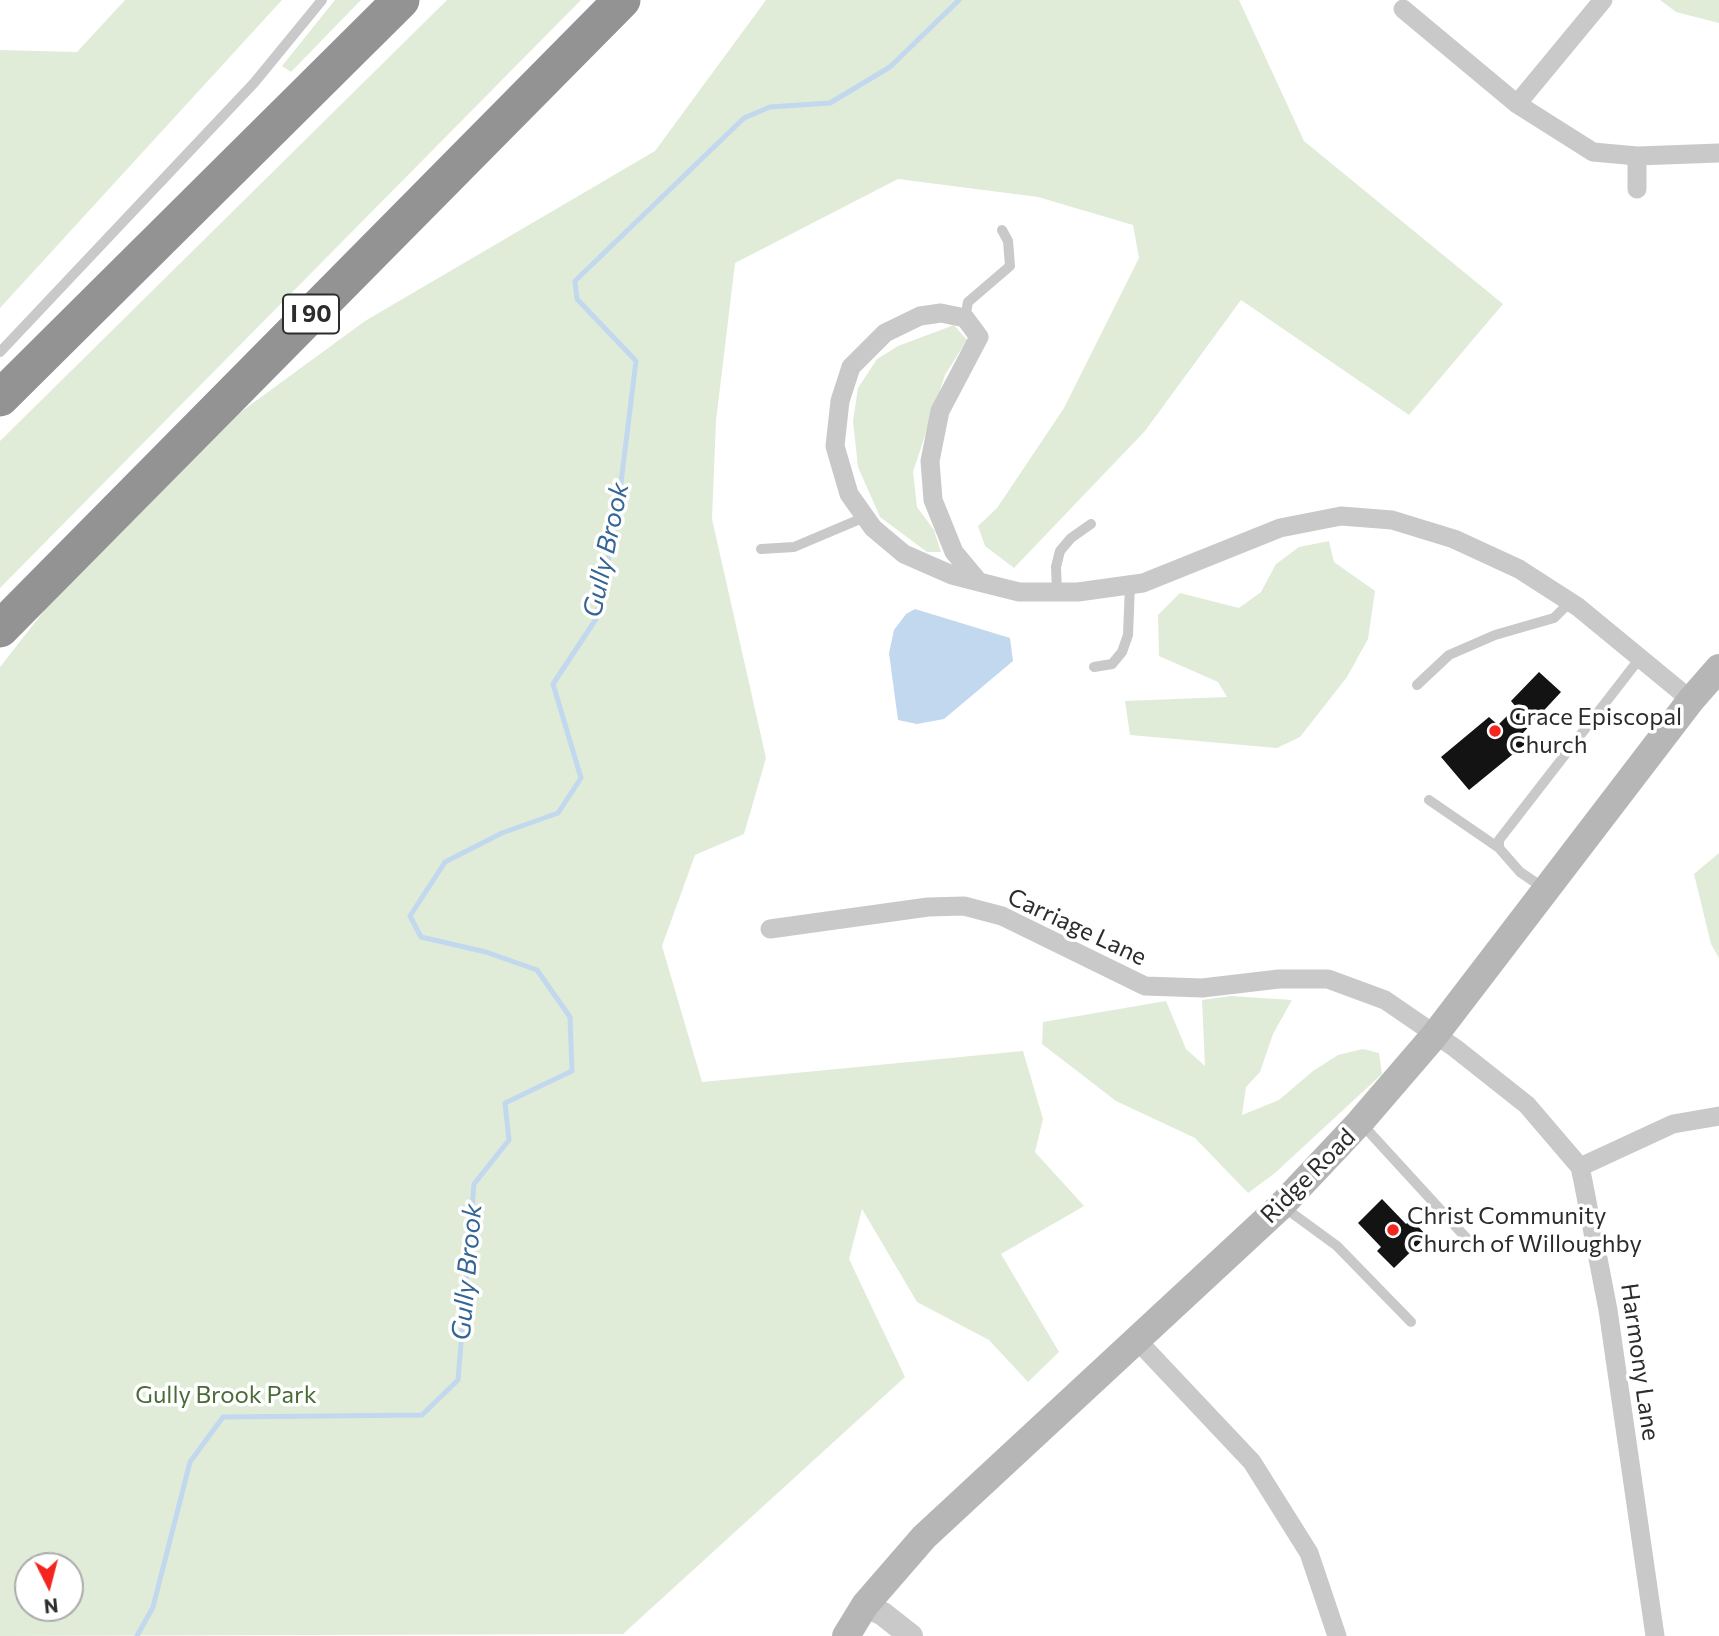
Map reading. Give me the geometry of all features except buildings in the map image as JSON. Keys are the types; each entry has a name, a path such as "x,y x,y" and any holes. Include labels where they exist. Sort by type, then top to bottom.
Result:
{"highway":[{"path":"0,398 401,0"},
{"name":"I 90","path":"0,629 622,0"}],"main road":[{"name":"Ridge Road","path":"846,1636 865,1605 924,1537 1135,1338 1281,1206 1360,1122 1434,1036 1691,700 1719,668"}],"street":[{"path":"1517,104 1603,0"},
{"path":"1403,9 1517,104 1593,152 1637,156 1719,153"},
{"path":"1637,156 1637,189"},
{"path":"979,582 954,552 941,520 933,499 930,461 940,411 979,337 965,318 941,313 920,316 885,333 851,367 840,401 835,446 849,494 873,528 904,554 952,576 1019,592 1057,592 1143,583 1280,528 1341,516 1392,520 1454,539 1519,569 1570,602 1691,700"},
{"name":"Carriage Lane","path":"770,929 964,906 1002,916 1145,986 1202,988 1279,979 1328,979 1385,1000 1434,1036"},
{"name":"Harmony Lane","path":"1434,1036 1455,1048 1527,1105 1580,1167 1608,1310 1655,1636"},
{"path":"1580,1167 1673,1124 1719,1116"},
{"path":"1135,1338 1252,1462 1309,1553 1337,1636"},
{"path":"865,1605 883,1614 911,1636"}],"lane":[{"path":"0,352 254,82 323,0"},
{"path":"965,318 968,302 1010,266 1008,241 1002,230"},
{"path":"761,549 794,547 865,517"},
{"path":"1057,592 1056,567 1060,551 1071,538 1091,524"},
{"path":"1094,667 1112,664 1122,652 1128,635 1130,585"},
{"path":"1417,685 1449,655 1495,635 1554,618 1570,602"},
{"path":"1500,848 1499,840 1640,658"},
{"path":"1429,800 1500,848 1520,872 1545,889"},
{"path":"1360,1122 1469,1241"},
{"path":"1281,1206 1337,1246 1412,1322"}],"green space":[{"path":"125,0 282,0 0,308 0,50 77,52"},
{"path":"335,0 361,0 291,72 282,66"},
{"path":"447,0 581,0 0,588 0,441"},
{"name":"Gully Brook Park","path":"766,0 1239,0 1304,141 1503,304 1409,415 1241,300 1145,431 1014,568 985,546 978,526 997,508 1064,408 1139,258 1133,225 1038,197 898,179 735,263 716,421 712,519 766,758 744,834 695,855 662,946 702,1082 1023,1051 1043,1119 1035,1152 1084,1206 1001,1254 1059,1352 1028,1382 989,1340 917,1302 862,1209 849,1259 905,1377 623,1634 0,1636 0,667 145,482 365,321 655,151"},
{"path":"1660,0 1719,0 1719,23 1676,12"},
{"path":"954,325 967,340 945,375 913,472 917,507 934,530 941,552 927,552 880,517 858,467 853,421 858,388 877,359 898,346"},
{"path":"1329,541 1334,562 1375,591 1368,639 1347,677 1300,737 1277,748 1130,735 1125,701 1227,697 1218,682 1159,656 1158,615 1180,593 1239,608 1261,592 1276,564 1299,547"},
{"path":"1719,853 1719,958 1711,944 1694,874"},
{"path":"1231,996 1292,1000 1273,1034 1260,1072 1246,1087 1242,1115 1279,1100 1313,1071 1338,1055 1363,1049 1379,1053 1382,1074 1275,1173 1248,1193 1195,1138 1116,1101 1042,1044 1043,1022 1166,1001 1186,1049 1205,1066 1202,1000"}],"water":[{"path":"915,609 1010,638 1013,661 944,719 917,724 898,720 889,653 894,630 906,614"}],"waterway":[{"name":"Gully Brook","path":"137,1636 153,1607 190,1462 223,1417 422,1415 458,1380 474,1184 509,1140 505,1103 572,1071 570,1017 537,970 486,952 421,937 410,916 445,862 502,833 558,813 581,778 553,684 596,619 616,523 636,361 577,299 575,281 744,118 770,107 830,103 890,67 959,0"}],"place":[{"name":"Grace Episcopal Church","path":"1495,731"},
{"name":"Christ Community Church of Willoughby","path":"1393,1230"}]}
